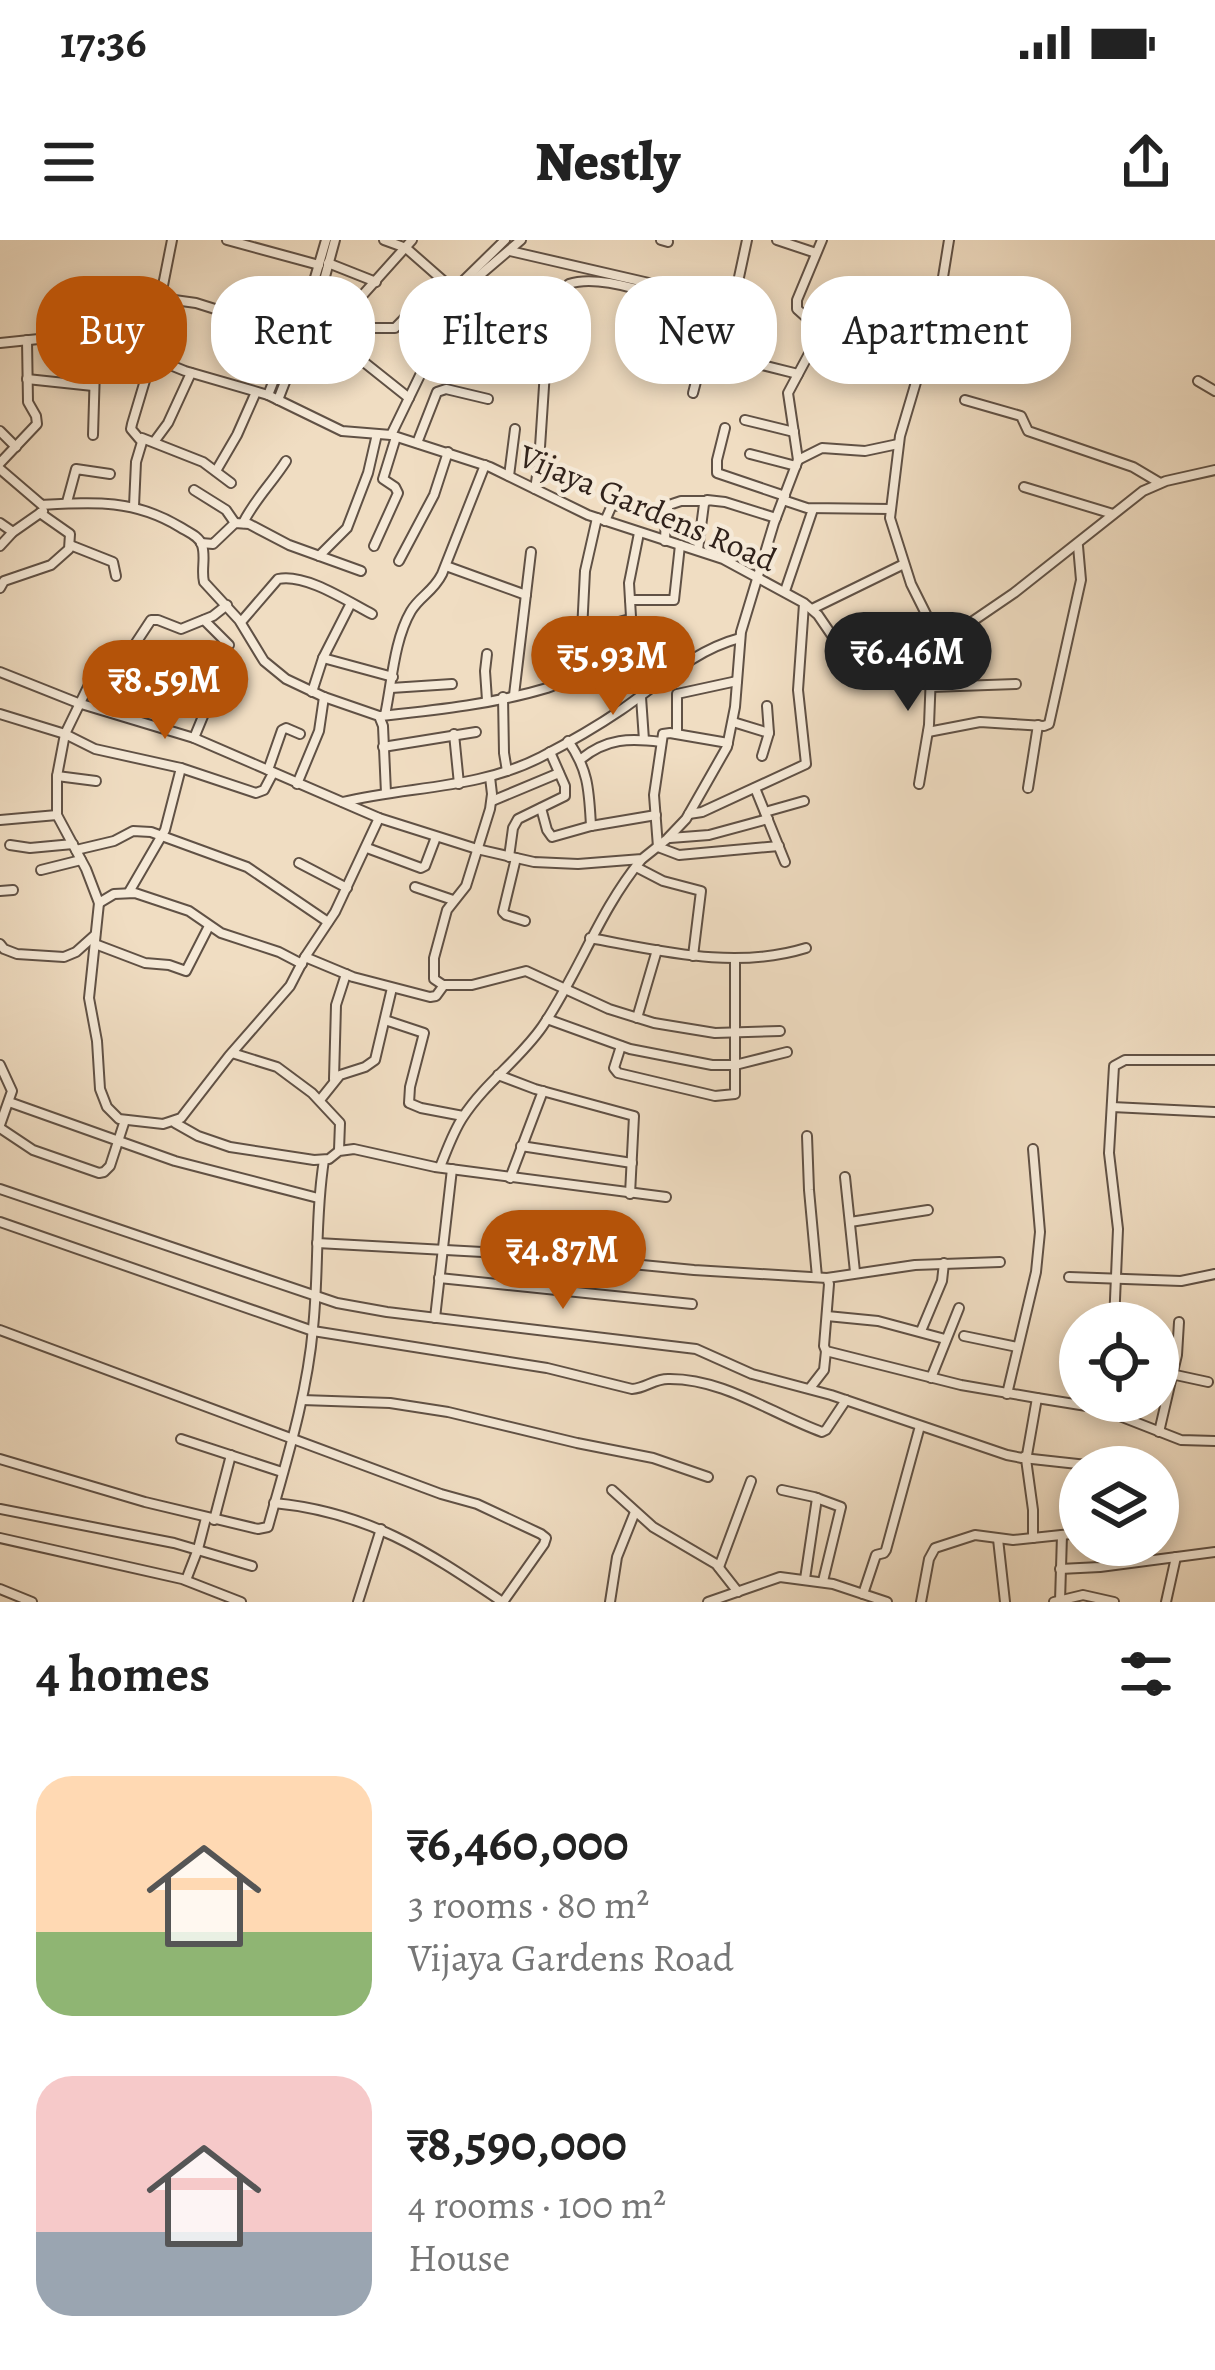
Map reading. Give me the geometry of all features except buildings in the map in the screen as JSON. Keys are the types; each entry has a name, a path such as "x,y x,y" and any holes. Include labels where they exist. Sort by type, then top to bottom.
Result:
{"street":[{"path":"165,276 172,240"},
{"path":"226,240 376,282 409,244"},
{"path":"321,276 331,240"},
{"path":"384,240 409,244 438,276"},
{"path":"467,276 521,240"},
{"path":"739,276 747,240"},
{"path":"777,240 816,253"},
{"path":"808,276 822,240"},
{"path":"943,276 949,240"},
{"path":"507,245 623,276"},
{"path":"477,276 507,245"},
{"path":"535,489 547,341 560,318 569,284 585,281 615,286"},
{"name":"Vijaya Gardens Road","path":"0,343 36,339"},
{"path":"0,588 4,581 51,565 70,545 70,534 0,466 37,424 28,402 27,340"},
{"path":"777,369 798,374"},
{"path":"440,1167 463,1116 548,1018 616,892 689,814 728,743 740,638 797,463 788,393 801,369"},
{"name":"Vijaya Gardens Road","path":"187,371 273,397 342,431 394,436 448,452 601,520 698,550 808,606 851,657 893,661 936,644 1014,593 1144,491 1215,470"},
{"path":"375,371 409,398"},
{"path":"154,442 191,373"},
{"path":"27,379 93,386 93,434"},
{"path":"1198,380 1215,391"},
{"path":"143,384 131,424 134,432 203,462 231,483"},
{"path":"273,397 277,384"},
{"path":"273,397 280,384"},
{"path":"374,546 398,494 383,479 394,436 416,384"},
{"path":"693,393 695,384"},
{"path":"914,384 898,444 890,509 891,528 936,644 919,784"},
{"path":"416,443 437,392 446,389 488,400"},
{"path":"216,471 256,392"},
{"path":"965,400 1021,416 1028,431 1133,467 1160,483"},
{"path":"745,420 794,432"},
{"path":"725,428 717,473 797,506 890,509"},
{"path":"509,476 515,429"},
{"path":"0,431 16,447"},
{"path":"319,556 347,528 377,434"},
{"path":"134,506 141,438"},
{"path":"750,454 797,463 822,448 865,451 898,444"},
{"path":"399,561 434,495 448,452"},
{"path":"0,546 44,510 67,502 152,511 202,543 213,544 239,523 286,461"},
{"path":"386,793 382,716 402,635 412,608 435,589 485,465"},
{"path":"67,502 76,469 110,474"},
{"path":"1024,487 1113,514"},
{"path":"194,490 239,523 361,571"},
{"path":"665,541 669,505 681,501 712,499 776,518"},
{"path":"698,550 705,501"},
{"path":"582,631 585,571 601,520 612,505 643,509"},
{"path":"784,591 813,508"},
{"path":"0,523 13,532"},
{"path":"202,543 205,583 241,622 264,661 311,692 382,716 553,686 630,652 635,640 628,583 639,532"},
{"path":"630,600 674,600 680,544"},
{"path":"70,545 112,562 116,576"},
{"path":"928,732 980,722 1049,724 1081,580 1077,545"},
{"path":"507,771 508,696 531,552"},
{"path":"689,814 805,767 798,690 808,606 904,564"},
{"path":"446,566 526,595"},
{"path":"241,622 282,577 299,579 372,614"},
{"path":"311,692 351,603"},
{"path":"227,605 181,629 151,620 124,662 100,662 65,734 56,776 57,815 99,904 89,998 102,1099 113,1115 164,1124 181,1118 283,995 347,888 380,818"},
{"path":"571,677 567,638 630,619"},
{"path":"203,620 229,645"},
{"path":"635,640 668,638 675,670"},
{"path":"343,802 459,784 507,771 568,742 675,670 740,638"},
{"path":"487,654 487,700"},
{"path":"323,658 392,682 452,684"},
{"path":"194,738 206,706 230,667"},
{"path":"0,672 78,703 194,738 380,818 436,837 513,858 639,863 663,881 701,891 693,956"},
{"path":"677,734 677,694 737,681"},
{"path":"931,687 1016,684"},
{"path":"641,695 644,740"},
{"path":"298,784 319,731 324,697"},
{"path":"763,756 769,733 767,706"},
{"path":"0,714 90,747 181,768 256,793 264,790 282,730 300,734"},
{"path":"733,722 769,733"},
{"path":"1028,788 1038,725"},
{"path":"383,746 476,732"},
{"path":"454,734 459,784"},
{"path":"658,847 654,795 662,734 728,743"},
{"path":"581,759 614,740 661,742"},
{"path":"568,742 581,759 588,781 592,826"},
{"path":"525,922 504,914 515,823 565,796 566,786 550,752"},
{"path":"129,892 162,837 181,768"},
{"path":"492,801 560,772"},
{"path":"56,776 96,781"},
{"path":"490,777 492,801 463,892 447,910 434,958 434,979 444,986 472,986 526,971 637,1018 733,1034 780,1031"},
{"path":"754,788 785,862"},
{"path":"669,838 709,835 804,801"},
{"path":"541,808 552,837 656,815"},
{"path":"0,820 57,815"},
{"path":"10,844 74,847 114,842 133,831 146,831 247,867 328,922"},
{"path":"368,848 421,868 436,837"},
{"path":"658,847 687,855 779,846"},
{"path":"41,870 81,860"},
{"path":"298,863 347,888"},
{"path":"415,887 453,900"},
{"path":"0,891 14,890"},
{"path":"99,904 114,894 129,892 189,911 221,933 392,988 434,998 444,986"},
{"path":"95,939 145,963 186,971 208,926"},
{"path":"590,938 735,959 773,957 806,948"},
{"path":"0,944 17,954 64,957 95,939"},
{"path":"637,1018 657,950"},
{"path":"621,1046 614,1068 618,1072 715,1096 735,1094 735,959"},
{"path":"334,1082 336,1005 346,974"},
{"path":"320,1100 340,1075 375,1060 392,988"},
{"path":"548,1018 621,1046 712,1065 735,1065 787,1052"},
{"path":"385,1020 424,1033 409,1103 463,1116"},
{"path":"232,1053 272,1064 320,1100 340,1123 338,1151"},
{"path":"1115,1302 1118,1229 1109,1153 1114,1066 1117,1062 1215,1060"},
{"path":"0,1065 11,1086 0,1126 33,1150 100,1173 107,1170 125,1120"},
{"path":"499,1076 634,1116 630,1194"},
{"path":"510,1178 543,1091"},
{"path":"9,1102 175,1161 318,1198"},
{"path":"1112,1107 1215,1112"},
{"path":"174,1122 230,1147 323,1160 354,1149 510,1178 666,1197"},
{"path":"807,1136 808,1190 822,1278 829,1284 824,1370 808,1389"},
{"path":"521,1146 632,1163"},
{"path":"1007,1394 1039,1249 1034,1149"},
{"path":"0,1459 210,1519 262,1530 268,1527 302,1400 313,1331 323,1160"},
{"path":"436,1318 452,1169"},
{"path":"845,1177 855,1272"},
{"path":"0,1189 362,1309 688,1347 752,1374 846,1400 997,1453 1059,1462"},
{"path":"850,1222 928,1210"},
{"path":"0,1222 313,1331 547,1368 632,1389 664,1379 703,1384 822,1432 846,1400"},
{"path":"317,1244 538,1255 822,1278 944,1263 1000,1262"},
{"path":"921,1331 944,1263"},
{"path":"1069,1277 1180,1281 1215,1274"},
{"path":"439,1278 692,1304"},
{"path":"931,1378 959,1308"},
{"path":"827,1316 878,1321 945,1339"},
{"path":"0,1330 477,1504 546,1538 502,1601 381,1529 328,1510 274,1503"},
{"path":"964,1336 1017,1347"},
{"path":"826,1351 931,1378 1059,1400"},
{"path":"1179,1376 1208,1382"},
{"path":"1033,1538 1024,1458 1037,1398"},
{"path":"302,1400 390,1403 448,1412 653,1458 708,1477"},
{"path":"1140,1422 1190,1441 1215,1441"},
{"path":"1160,1432 1162,1422"},
{"path":"863,1594 875,1556 886,1550 920,1426"},
{"path":"181,1438 283,1472"},
{"path":"186,1580 231,1455"},
{"path":"718,1568 752,1481"},
{"path":"613,1490 653,1527 709,1559 738,1592"},
{"path":"782,1490 841,1509 823,1582"},
{"path":"805,1579 817,1498"},
{"path":"0,1509 198,1550 252,1566"},
{"path":"610,1602 617,1557 635,1511"},
{"path":"358,1602 381,1529"},
{"path":"921,1602 933,1550 975,1535 998,1539 1059,1535"},
{"path":"0,1538 186,1580 241,1602"},
{"path":"998,1539 1004,1602"},
{"path":"1179,1557 1215,1552"},
{"path":"1060,1566 1057,1601 1083,1595 1114,1602"},
{"path":"1060,1569 1108,1566"},
{"path":"1166,1602 1174,1566"},
{"path":"708,1602 770,1578 823,1582 887,1602"},
{"path":"840,1602 842,1586"},
{"path":"0,1591 32,1602"}]}
